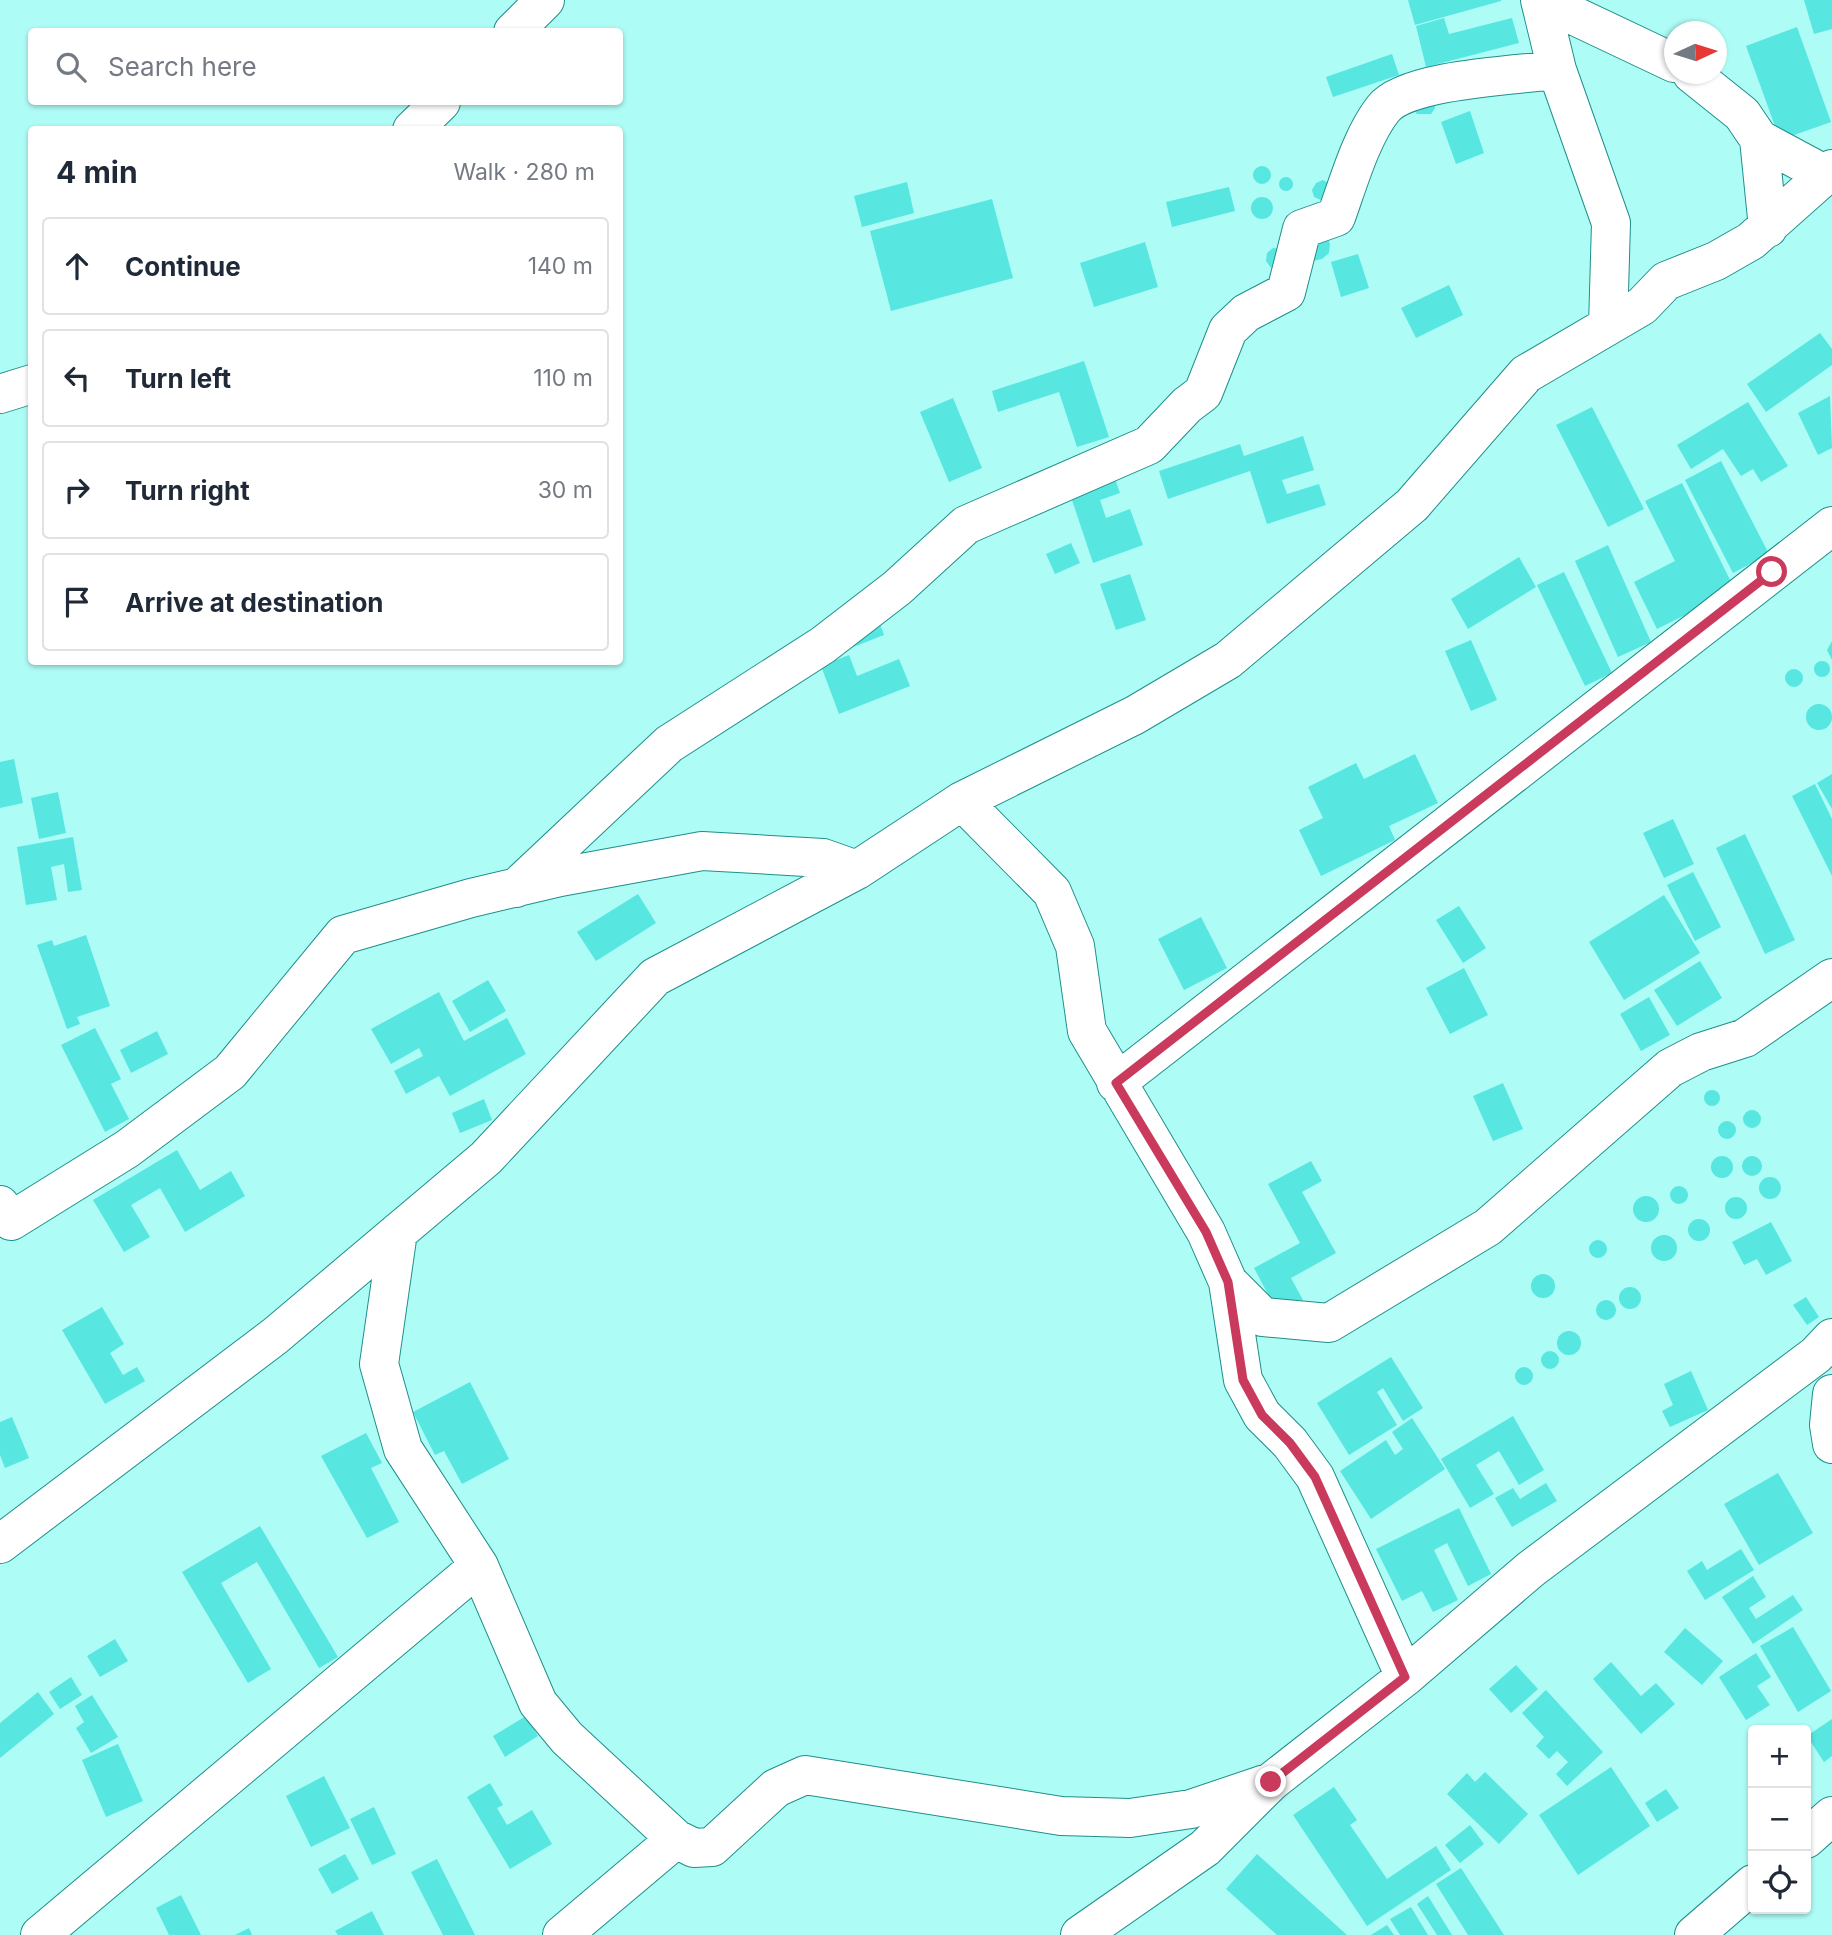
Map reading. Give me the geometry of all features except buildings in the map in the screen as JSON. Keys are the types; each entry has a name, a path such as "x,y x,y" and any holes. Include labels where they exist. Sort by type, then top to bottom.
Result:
{"street":[{"path":"517,28 545,0"},
{"path":"1540,0 1664,58"},
{"path":"1540,0 1557,70 1611,223 1608,326"},
{"path":"516,888 669,744 823,645 897,588 965,525 1149,445 1187,404 1203,393 1228,330 1246,313 1286,292 1302,229 1336,217 1357,160 1384,107 1417,87 1557,70"},
{"path":"1704,84 1742,114 1759,139 1768,228"},
{"path":"416,126 438,105"},
{"path":"0,1544 275,1336 486,1158 655,977 857,870 962,801 1135,715 1228,660 1412,505 1526,374 1642,306 1666,281 1716,261 1751,241 1828,172 1759,139"},
{"path":"0,394 28,385"},
{"path":"1116,1083 1832,526"},
{"path":"962,801 1052,892 1075,946 1087,1031 1206,1232 1228,1282 1243,1380 1262,1415 1290,1443 1315,1477 1405,1677"},
{"path":"0,1205 10,1221 127,1149 230,1072 344,935 516,888 702,851 823,858 857,870"},
{"path":"1228,1282 1263,1317 1329,1323 1488,1227 1670,1068 1701,1052 1745,1038 1832,978"},
{"path":"398,1232 379,1364 403,1449 479,1566 538,1703 567,1738 677,1839 695,1848 712,1847 776,1788 804,1775 1060,1816 1130,1818 1191,1809 1271,1782"},
{"path":"1080,1935 1205,1848 1271,1782 1405,1677 1531,1569 1681,1459 1816,1354 1832,1338"},
{"path":"1832,1394 1829,1425 1832,1444"},
{"path":"40,1935 479,1566"},
{"path":"1811,1835 1832,1816"},
{"path":"562,1935 677,1839"},
{"path":"1694,1935 1748,1888"}],"route":[{"path":"1271,1782 1405,1677 1315,1477 1290,1443 1262,1415 1243,1380 1228,1282 1206,1232 1116,1083 1772,572"}]}
